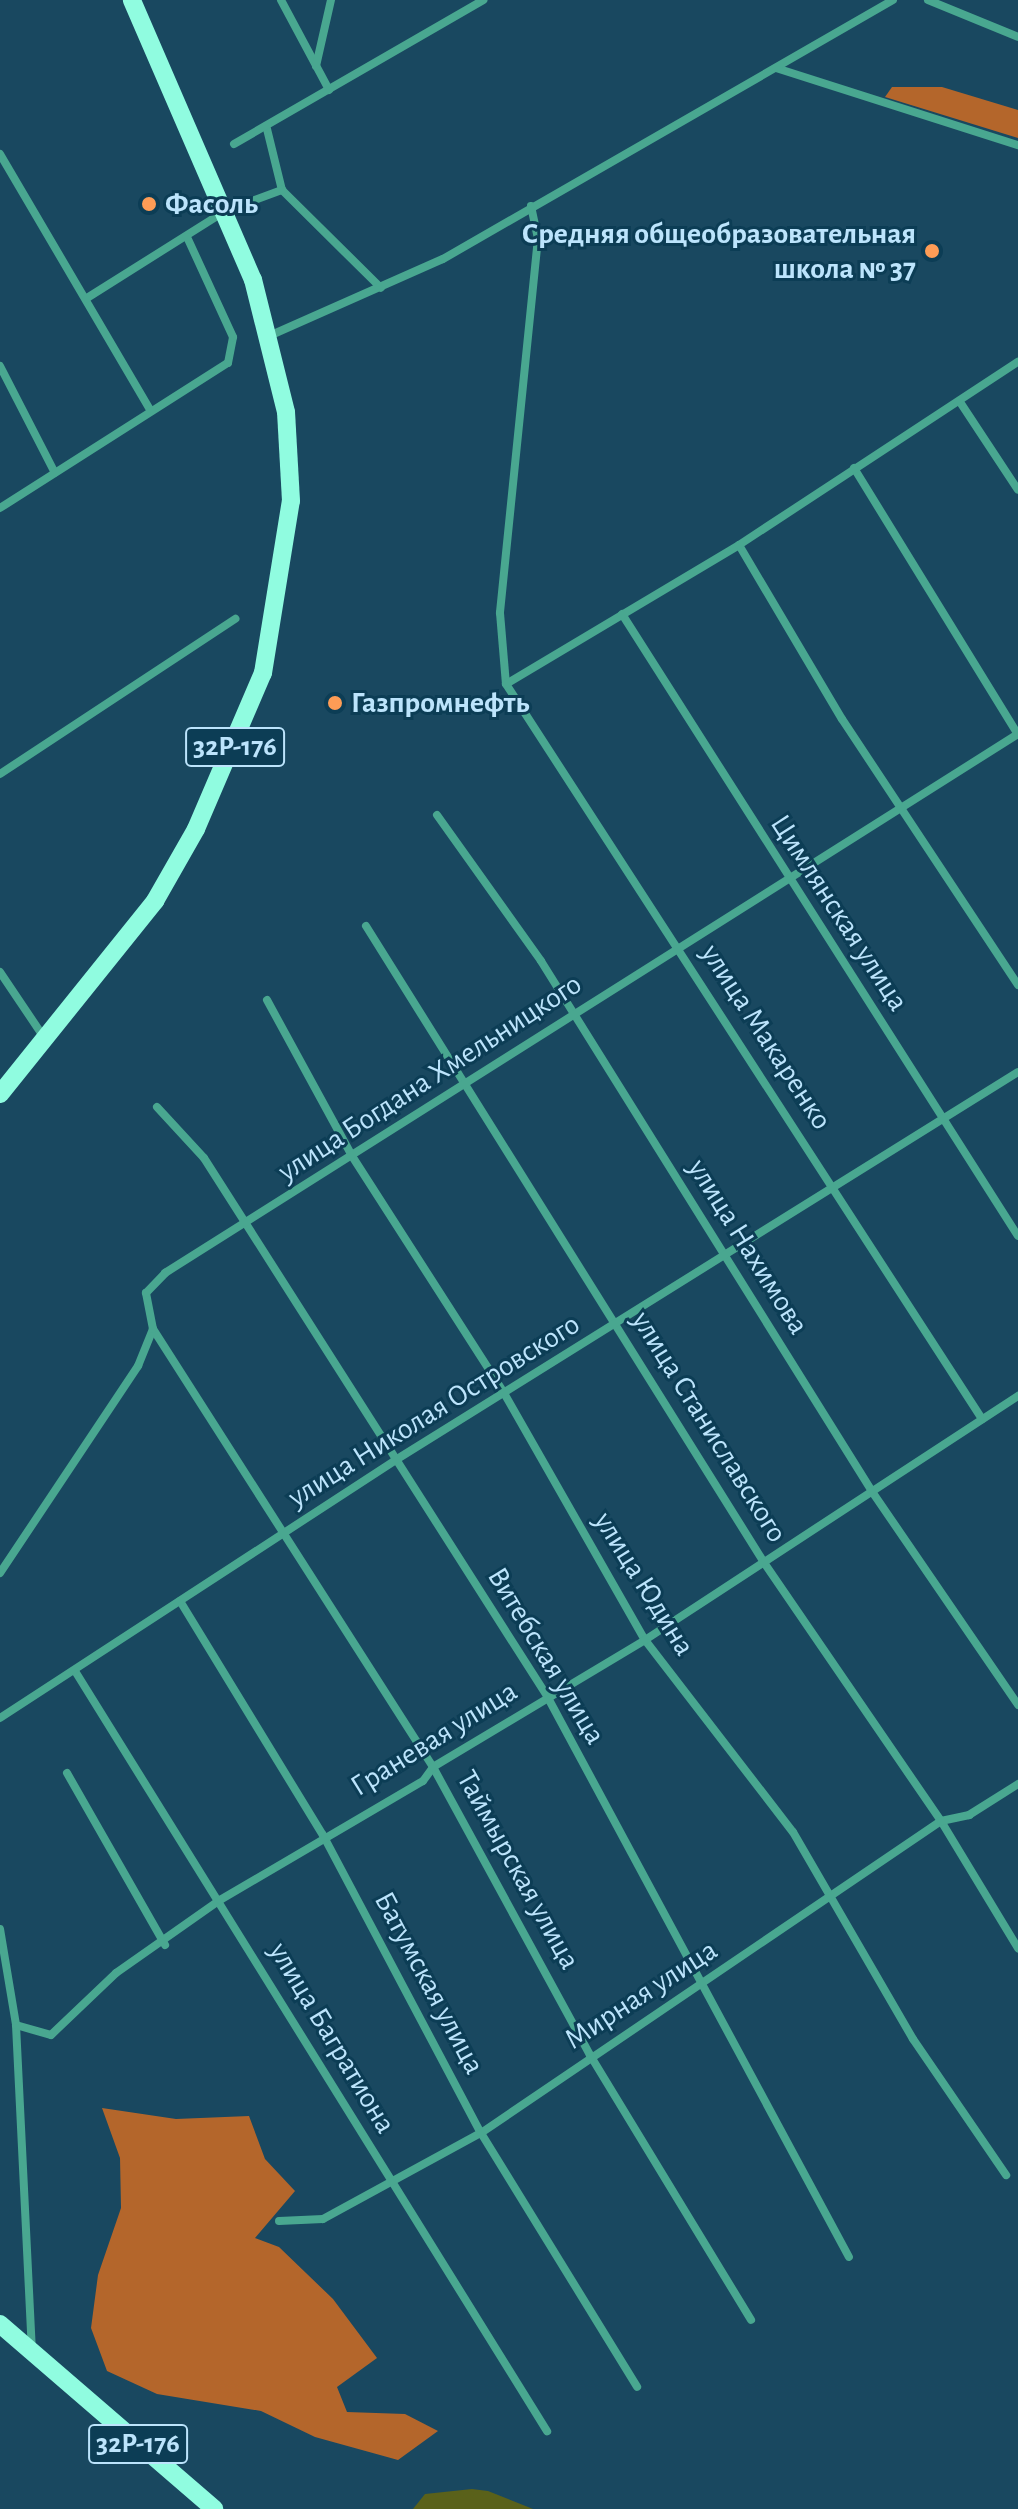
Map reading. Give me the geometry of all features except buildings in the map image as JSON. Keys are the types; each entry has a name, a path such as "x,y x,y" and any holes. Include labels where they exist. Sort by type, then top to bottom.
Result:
{"main road":[{"name":"32Р-176","path":"0,1094 45,1040 174,869 263,673 291,501 286,412 269,336 227,210 132,0"},
{"name":"32Р-176","path":"0,2324 32,2356 214,2509"}],"street":[{"path":"281,0 329,90"},
{"path":"316,67 331,0"},
{"path":"234,144 267,129 483,0"},
{"path":"269,336 381,288 893,0"},
{"path":"928,0 1018,37"},
{"path":"776,68 1018,145"},
{"path":"267,129 282,190 381,288"},
{"path":"0,154 151,411"},
{"path":"87,298 227,210 282,190"},
{"path":"531,206 538,238 500,613 506,684 739,545 1018,362"},
{"path":"0,508 228,363 233,351 223,306 187,237"},
{"path":"0,366 55,473"},
{"path":"960,402 1018,490"},
{"path":"854,468 1018,734"},
{"path":"739,545 842,719 905,807 1018,985"},
{"name":"Цимлянская улица","path":"622,614 1018,1236"},
{"path":"0,774 235,619"},
{"name":"улица Макаренко","path":"506,684 678,945 982,1419"},
{"name":"улица Богдана Хмельницкого","path":"0,1573 138,1366 153,1329 146,1293 153,1282 247,1226 678,945 905,807 1018,734"},
{"name":"улица Нахимова","path":"437,815 572,1015 726,1255 873,1493 1018,1705"},
{"name":"улица Станиславского","path":"366,926 765,1564 941,1821 1018,1948"},
{"path":"0,972 45,1040"},
{"name":"улица Юдина","path":"267,1000 352,1156 504,1393 645,1640 784,1819 913,2039 1006,2175"},
{"name":"улица Николая Островского","path":"0,1718 394,1461 1018,1072"},
{"name":"Витебская улица","path":"157,1107 204,1158 394,1461 547,1696 849,2257"},
{"name":"Таймырская улица","path":"153,1329 287,1531 433,1767 590,2055 751,2320"},
{"name":"Граневая улица","path":"16,2025 51,2035 116,1973 165,1945 220,1900 323,1835 423,1781 433,1767 765,1564 1018,1396"},
{"name":"Батумская улица","path":"180,1601 323,1835 481,2133 637,2387"},
{"name":"улица Багратиона","path":"75,1671 220,1900 390,2183 547,2431"},
{"path":"67,1773 165,1945"},
{"name":"Мирная улица","path":"279,2221 323,2219 481,2133 590,2055 833,1898 941,1821 969,1815 1018,1784"},
{"path":"0,1929 16,2025 32,2356"}],"shaded area":[{"path":"892,87 942,87 1018,110 1018,138 885,97"},
{"path":"102,2108 176,2119 249,2116 265,2159 295,2191 255,2238 279,2247 333,2299 377,2358 337,2387 347,2412 405,2414 438,2431 398,2460 315,2437 261,2411 157,2394 107,2371 91,2328 98,2275 121,2208 120,2158"},
{"path":"472,2489 488,2491 533,2509 413,2509 425,2494"}],"place":[{"name":"Фасоль","path":"149,204"},
{"name":"Средняя общеобразовательная школа № 37","path":"932,251"},
{"name":"Газпромнефть","path":"335,703"}]}
